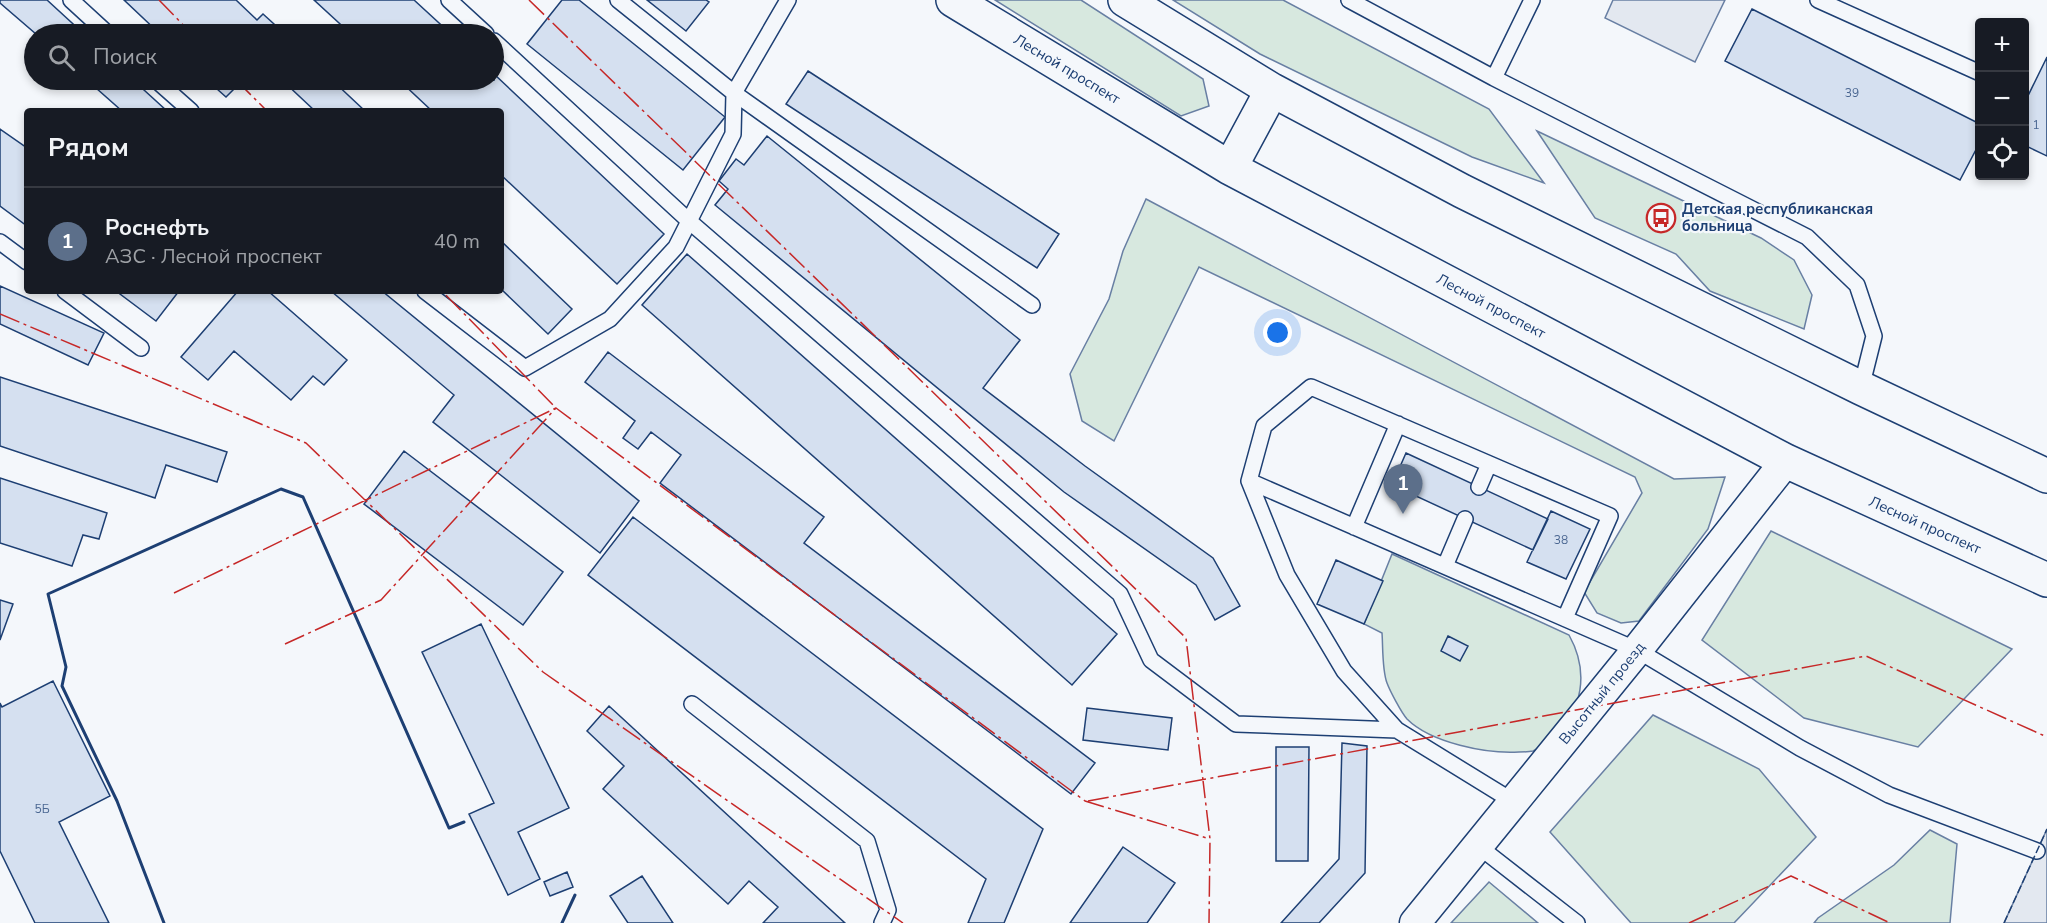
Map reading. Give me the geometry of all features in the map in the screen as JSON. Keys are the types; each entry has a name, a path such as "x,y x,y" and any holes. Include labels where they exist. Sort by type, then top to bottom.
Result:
{"main road":[{"name":"Лесной проспект","path":"953,0 1230,168 1786,461 2047,580"},
{"path":"1125,0 1272,90 1462,191 1861,388 2047,476"},
{"path":"1230,168 1272,90"}],"street":[{"name":"Высотный проезд","path":"1415,923 1637,650 1786,461"}],"lane":[{"path":"71,0 97,24"},
{"path":"448,0 475,24"},
{"path":"618,0 734,93 1032,305"},
{"path":"429,294 525,368 610,319 676,247 733,134 734,93 788,0"},
{"path":"1349,0 1494,78 1807,237 1857,285 1874,336 1861,388"},
{"path":"1494,78 1532,0"},
{"path":"1818,0 1976,72"},
{"path":"504,50 689,221 1120,594 1151,660 1236,724 1397,730"},
{"path":"167,90 188,108"},
{"path":"0,242 24,260"},
{"path":"69,294 141,348"},
{"path":"1514,802 1397,730 1344,672 1287,575 1249,481 1264,426 1311,387 1610,516 1565,618"},
{"path":"1354,527 1398,424"},
{"path":"1479,487 1489,464"},
{"path":"1249,481 1637,650 1800,748 1889,795 2037,851"},
{"path":"1445,566 1465,519"},
{"path":"692,704 867,841 888,910 882,923"},
{"path":"1477,845 1577,923"}],"shaded area":[{"path":"995,0 1081,0 1203,79 1209,106 1181,116"},
{"path":"1173,0 1283,0 1489,109 1544,183 1472,157 1260,54"},
{"path":"1613,0 1725,0 1695,62 1605,18"},
{"path":"1537,131 1761,238 1794,260 1812,295 1804,329 1710,291 1676,254 1595,218"},
{"path":"1146,199 1674,479 1725,477 1708,529 1639,621 1621,623 1597,613 1584,592 1642,493 1635,477 1199,267 1114,441 1082,421 1070,374 1109,299 1123,251"},
{"path":"1771,531 2012,649 1918,747 1804,718 1702,640"},
{"path":"1392,554 1569,635 1579,663 1580,690 1571,716 1540,747 1524,752 1476,749 1430,735 1407,719 1385,678 1382,633 1364,624"},
{"path":"1653,715 1759,769 1816,837 1734,923 1631,923 1550,832"},
{"path":"2047,829 2047,923 2004,923 2037,851"},
{"path":"1930,830 1957,844 1950,923 1814,923 1894,865"},
{"path":"1489,882 1538,923 1451,923"}],"building":[{"path":"0,0 47,0 73,24 24,24 0,3"},
{"path":"124,0 236,0 257,20 263,14 274,24 149,24"},
{"path":"314,0 414,0 440,24 340,24"},
{"path":"562,0 579,0 725,117 683,170 527,44"},
{"path":"647,0 706,0 709,2 686,31"},
{"path":"1752,9 1975,121 1975,152 1960,180 1725,61"},
{"path":"2047,57 2047,156 2029,147 2029,94"},
{"path":"808,71 1059,234 1037,268 786,104"},
{"path":"504,83 664,234 617,284 504,178 504,108 429,108 410,90 504,90"},
{"path":"98,90 144,90 164,108 119,108"},
{"path":"218,90 233,90 226,97"},
{"path":"293,90 343,90 362,108 312,108"},
{"path":"0,129 24,146 24,224 0,206"},
{"path":"767,136 1020,340 983,388 1085,466 1213,558 1240,606 1215,620 1196,585 1064,492 715,205 728,189 719,181 736,159 744,165"},
{"path":"504,244 572,309 548,334 504,292"},
{"path":"687,254 1117,634 1072,685 642,305"},
{"path":"0,286 104,333 88,365 0,324"},
{"path":"120,294 177,294 156,321"},
{"path":"235,294 271,294 347,360 324,385 313,376 291,400 234,351 208,380 181,357"},
{"path":"335,294 386,294 639,501 600,553 433,422 454,395"},
{"path":"608,352 824,517 804,543 1095,763 1071,794 660,483 681,455 651,432 638,449 623,438 635,421 585,382"},
{"path":"0,377 227,452 217,482 166,465 155,498 0,446"},
{"path":"404,451 563,572 523,625 364,504"},
{"path":"1406,453 1548,519 1533,550 1392,485"},
{"path":"0,478 107,513 99,539 83,535 72,566 0,543"},
{"path":"1551,511 1590,529 1566,579 1527,562"},
{"path":"633,517 1043,829 1004,923 968,923 986,879 588,575"},
{"path":"1336,560 1383,581 1364,624 1317,604"},
{"path":"0,600 13,604 0,640"},
{"path":"481,624 569,808 518,832 540,879 508,895 469,814 494,803 422,652"},
{"path":"1448,636 1468,646 1460,661 1441,651"},
{"path":"53,681 110,796 59,822 109,923 35,923 0,851 0,703 2,707"},
{"path":"609,706 845,923 763,923 778,907 749,881 728,904 603,789 624,766 587,731"},
{"path":"1087,708 1172,718 1168,750 1083,740"},
{"path":"1342,743 1367,746 1365,873 1319,923 1281,923 1339,859"},
{"path":"1276,747 1309,747 1308,861 1276,861"},
{"path":"1123,847 1175,883 1147,923 1070,923"},
{"path":"567,872 573,887 550,896 544,882"},
{"path":"642,876 673,923 628,923 610,896"}],"fence":[{"path":"2004,923 2047,829"}],"wall":[{"path":"164,923 117,801 62,686 66,667 48,594 281,489 303,497 449,828 464,822"},
{"path":"562,923 575,895"}],"power":[{"path":"159,0 182,24"},
{"path":"529,0 1186,638 1210,839 1209,923"},
{"path":"246,90 264,108"},
{"path":"174,593 556,408 445,294"},
{"path":"0,314 306,443 543,672 903,923"},
{"path":"285,644 381,600 556,408 1085,801 1210,839"},
{"path":"1088,801 1866,656 2047,737"},
{"path":"1689,923 1791,876 1890,923"}],"place":[{"name":"Детская республиканская больница","path":"1661,218"},
{"name":"Роснефть","path":"1403,514"}]}
